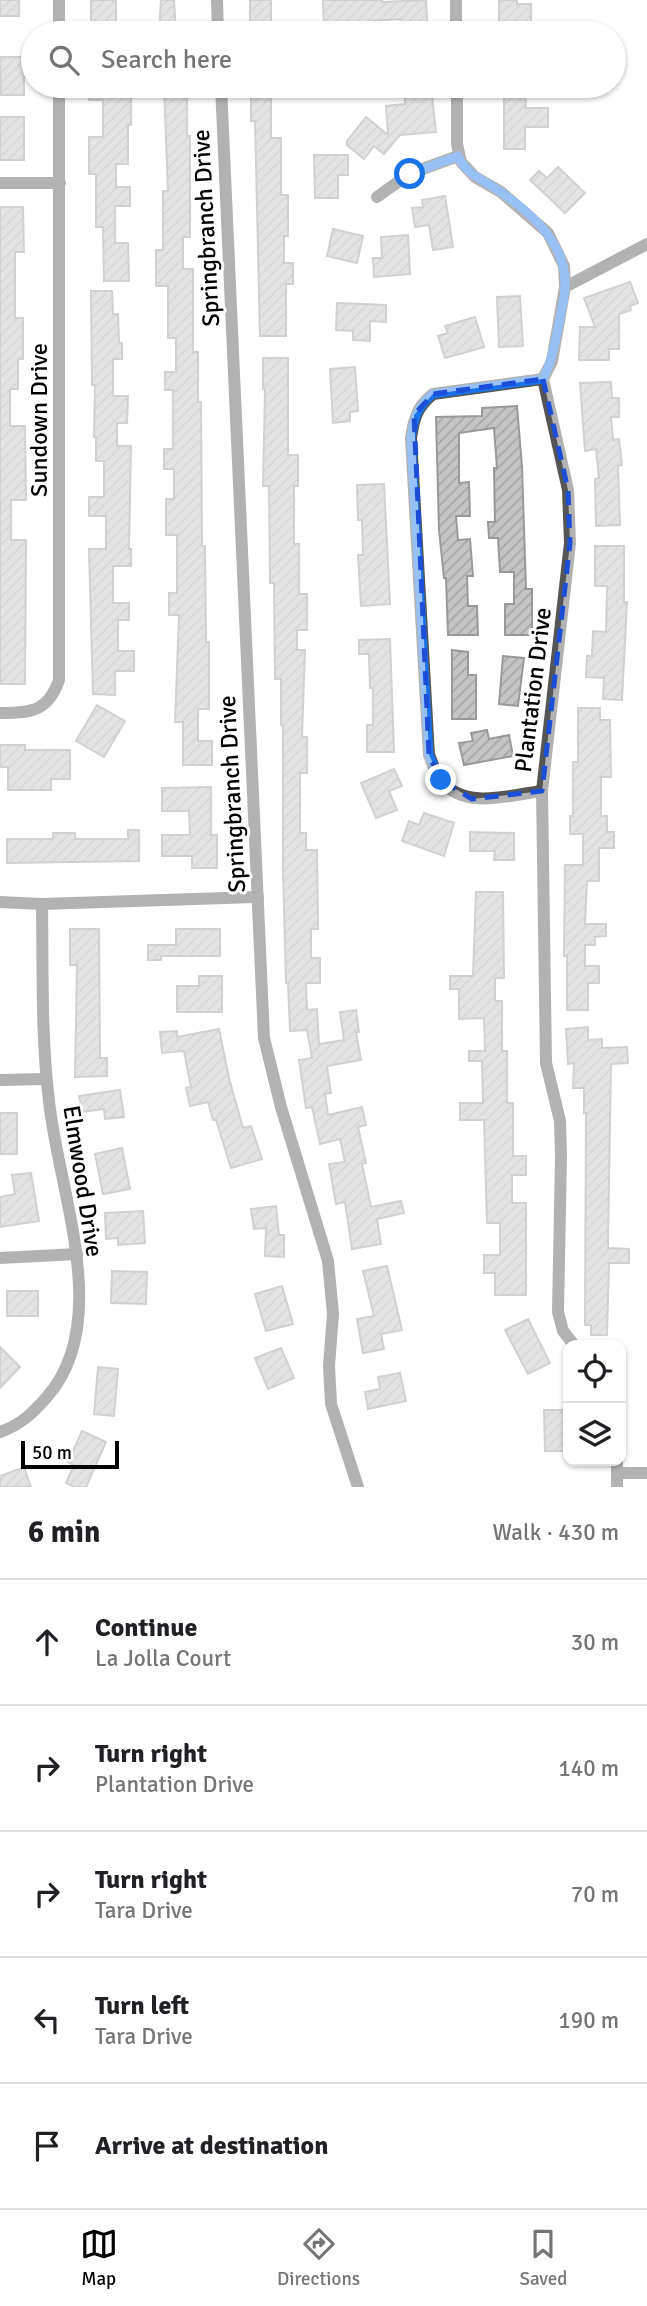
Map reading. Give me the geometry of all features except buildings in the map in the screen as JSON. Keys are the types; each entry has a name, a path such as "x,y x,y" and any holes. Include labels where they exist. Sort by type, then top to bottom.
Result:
{"street":[{"path":"59,0 59,21"},
{"path":"217,0 218,21"},
{"path":"456,0 456,21"},
{"name":"Sundown Drive","path":"0,713 24,713 37,709 47,702 58,680 59,98"},
{"name":"Springbranch Drive","path":"221,98 264,1038 281,1107 328,1261 333,1314 329,1391 358,1487"},
{"path":"457,98 458,156 461,162 475,177 501,192 548,233 564,267 565,287 552,361 543,379 433,394 414,415 411,438 429,755 441,780 457,794 472,799 542,791"},
{"path":"377,197 410,174 458,156"},
{"path":"0,183 60,183"},
{"path":"565,287 647,244"},
{"name":"Plantation Drive","path":"543,379 568,490 570,543 542,791 546,1063 560,1121 558,1311 563,1331 570,1340"},
{"path":"0,902 42,904 258,897"},
{"name":"Elmwood Drive","path":"0,1432 27,1418 57,1387 71,1362 77,1340 76,1243 51,1123 46,1079 42,904"},
{"path":"0,1080 46,1079"},
{"path":"0,1258 77,1254"},
{"path":"617,1487 617,1467 647,1473"}],"highlighted area":[{"path":"543,379 568,490 570,543 542,791 472,799 441,780 429,755 414,415 433,394"}],"route":[{"path":"410,174 458,156 475,177 501,192 548,233 564,267 565,287 552,361 543,379 433,394 414,415 411,438 429,755 441,780"}]}
